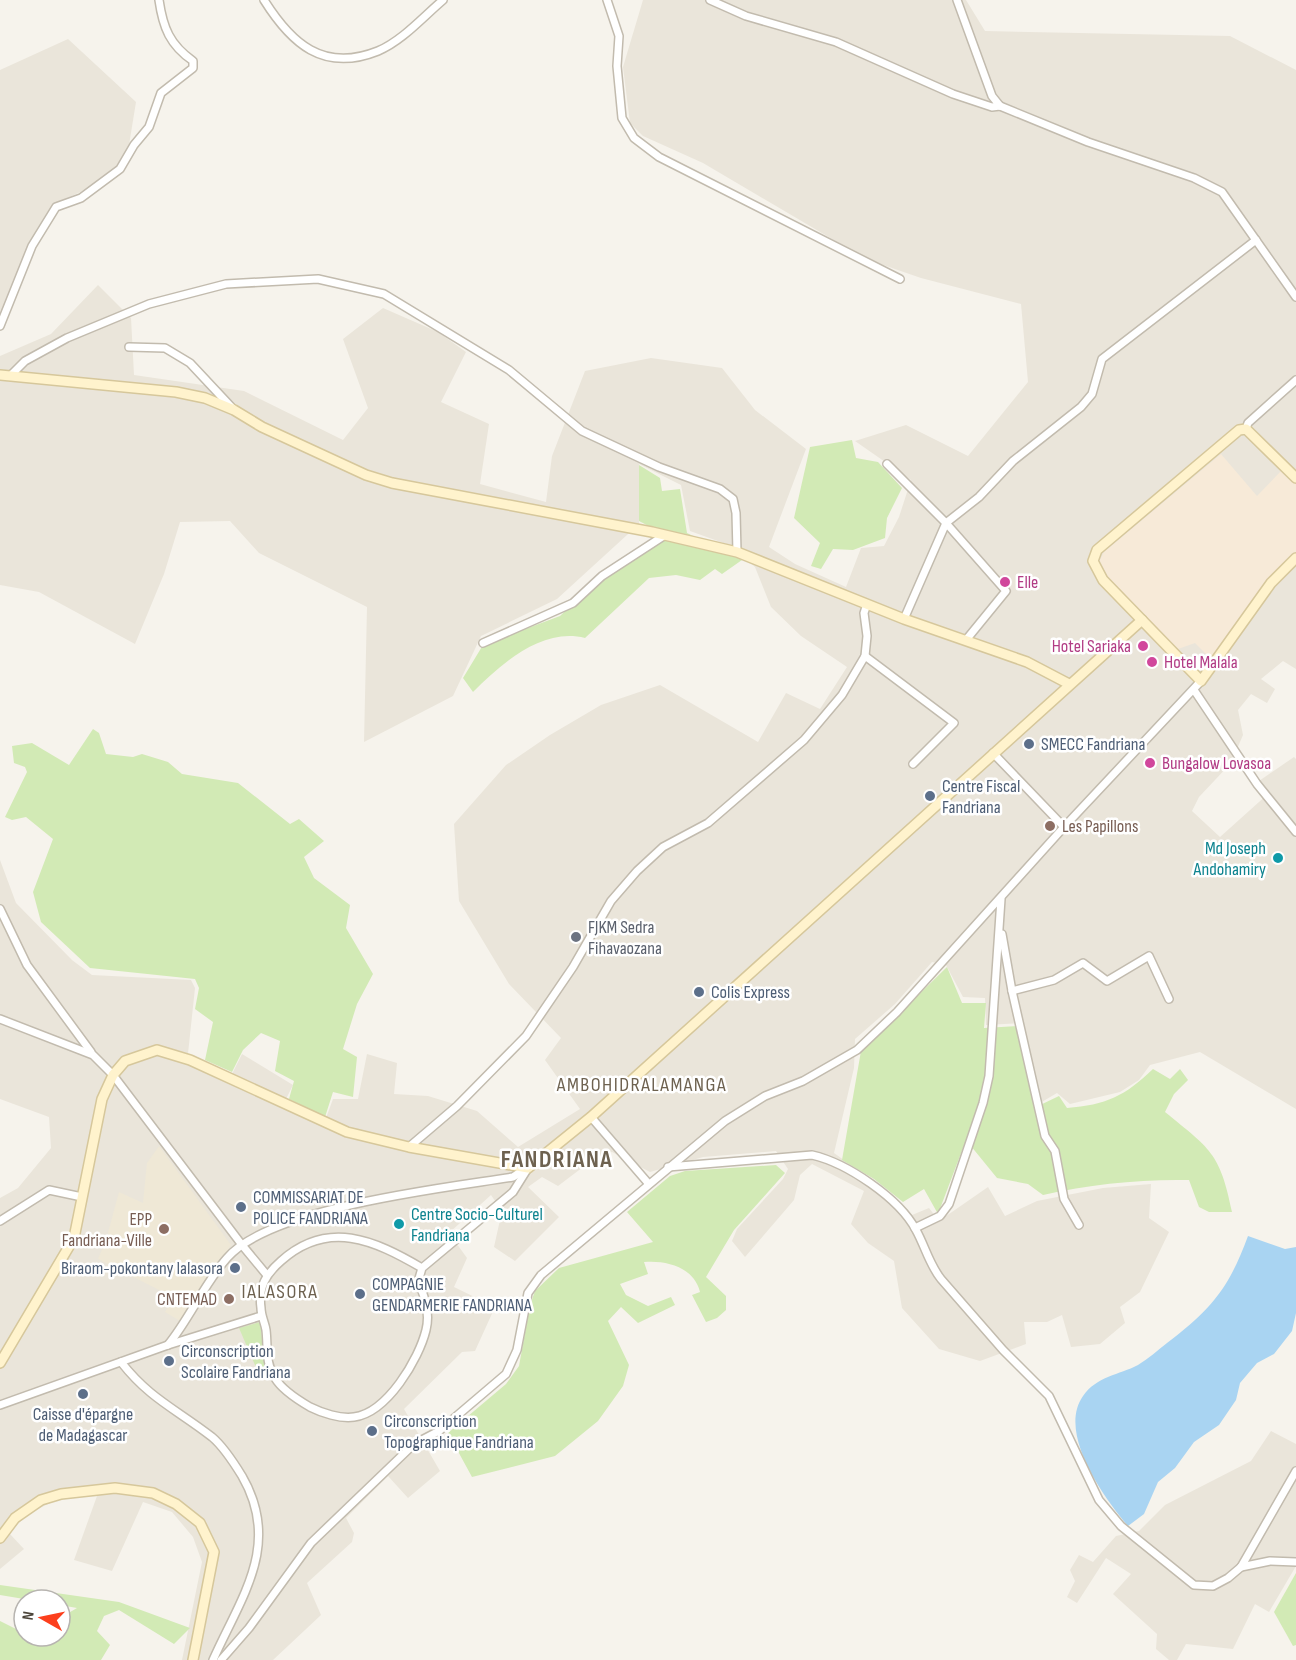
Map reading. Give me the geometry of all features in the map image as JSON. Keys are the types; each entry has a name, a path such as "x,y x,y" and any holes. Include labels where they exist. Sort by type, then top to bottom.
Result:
{"main road":[{"path":"0,375 176,392 205,398 366,475 392,483 665,535 737,552 904,619 1027,662 1069,684"},
{"path":"1296,478 1246,429 1239,430 1097,550 1094,561 1096,570 1201,681 1271,583 1296,558"},
{"path":"0,1363 74,1238 102,1099 113,1075 125,1061 157,1050 190,1059 346,1132 409,1147 528,1168 591,1117 838,897 993,753 1142,620"},
{"path":"0,1538 15,1518 41,1500 61,1494 115,1488 153,1493 176,1504 200,1523 214,1552 193,1660"}],"street":[{"path":"0,326 32,246 56,207 81,198 120,169 134,145 149,127 161,93 194,68 194,61 175,48 162,15 159,0"},
{"path":"264,0 287,34 302,46 329,57 353,57 378,51 399,38 443,0"},
{"path":"607,0 619,36 619,102 622,118 634,138 659,157 900,279"},
{"path":"710,0 746,16 836,42 953,94 992,107 1000,106"},
{"path":"957,0 992,96 1000,106 1088,142 1194,178 1222,192 1296,297"},
{"path":"904,619 946,523 979,497 1013,461 1081,407 1092,394 1102,359 1256,240"},
{"path":"11,375 25,361 68,338 149,304 226,284 318,279 384,294 509,370 582,431 659,467 720,489 733,499 737,552"},
{"path":"129,347 153,346 173,353 190,363 234,410"},
{"path":"1246,429 1248,423 1296,380"},
{"path":"888,464 946,523 1006,591 966,640"},
{"path":"483,643 573,603 602,576 665,535"},
{"path":"409,1147 457,1106 526,1036 573,967 611,901 637,871 663,847 708,823 804,740 842,695 865,656 867,636 864,613 867,604"},
{"path":"865,656 954,723 913,764"},
{"path":"221,1660 249,1628 311,1543 414,1444 439,1431 506,1374 517,1350 523,1311 533,1285 551,1266 648,1183 726,1121 765,1096 803,1081 857,1050 897,1012 1064,827 1201,681"},
{"path":"1194,690 1257,784 1296,832"},
{"path":"993,753 1064,827"},
{"path":"915,1228 940,1216 949,1204 983,1103 989,1076 993,993 1001,928 1001,899"},
{"path":"0,909 27,965 93,1054 113,1075 266,1274"},
{"path":"1001,928 1012,991 1045,1136 1054,1151 1064,1198 1079,1225"},
{"path":"1012,991 1054,980 1083,963 1107,981 1149,957 1169,999"},
{"path":"0,1018 93,1054"},
{"path":"591,1117 648,1183"},
{"path":"668,1167 765,1160 800,1155 818,1157 874,1186 903,1213 915,1228 932,1268 940,1279 1003,1350 1049,1396 1099,1500 1121,1526 1194,1585 1213,1586 1228,1578 1241,1567 1296,1471"},
{"path":"168,1345 187,1321 227,1257 242,1245 276,1227 345,1205 513,1177 528,1168"},
{"path":"422,1268 389,1249 370,1242 332,1236 309,1241 266,1274 260,1303 261,1316 266,1329 266,1352 276,1380 298,1400 322,1413 354,1417 376,1408 399,1385 416,1357 427,1328 426,1297 418,1282 422,1268 513,1192 528,1168"},
{"path":"0,1221 48,1190 82,1197"},
{"path":"0,1405 168,1345 261,1316"},
{"path":"121,1362 152,1396 213,1438 232,1460 248,1488 260,1522 260,1542 247,1590 213,1660"},
{"path":"1241,1567 1270,1561 1296,1562"}],"shaded area":[{"name":"FANDRIANA","path":"643,0 966,0 985,31 1230,36 1296,70 1296,669 1283,661 1261,679 1275,689 1267,703 1251,694 1238,710 1243,735 1231,763 1199,797 1192,811 1220,837 1269,793 1259,781 1294,757 1296,759 1296,1109 1200,1052 1150,1065 1139,1080 1120,1092 1070,1104 1057,1093 1040,1103 1023,1023 986,1025 985,998 963,997 946,965 932,962 895,1004 855,1039 854,1068 834,1153 869,1178 912,1215 929,1208 939,1221 988,1187 1005,1216 1037,1201 1103,1188 1151,1184 1149,1218 1169,1232 1140,1292 1120,1307 1125,1323 1100,1344 1071,1347 1062,1315 1047,1322 1024,1322 1026,1344 980,1361 939,1349 902,1308 894,1261 868,1243 851,1224 864,1191 812,1164 800,1175 794,1200 745,1257 732,1241 737,1229 783,1179 788,1169 776,1151 703,1157 650,1172 612,1152 595,1158 558,1186 542,1177 528,1187 559,1217 515,1261 494,1247 502,1211 491,1195 449,1233 467,1258 454,1287 495,1307 475,1351 462,1352 404,1409 440,1471 408,1498 388,1476 346,1518 354,1533 352,1542 307,1583 321,1615 273,1660 182,1660 202,1562 193,1537 172,1512 143,1502 112,1571 74,1560 97,1496 61,1498 29,1513 9,1533 24,1549 0,1569 0,1198 18,1188 51,1148 49,1117 0,1099 0,860 16,903 72,960 92,975 191,980 195,988 187,1063 232,1074 242,1054 293,1085 286,1099 326,1118 333,1099 358,1099 367,1054 397,1063 394,1094 428,1096 477,1111 518,1147 580,1109 545,1060 561,1038 509,984 459,901 454,824 506,765 550,735 601,705 660,685 758,742 786,693 820,709 847,667 801,636 771,607 755,567 729,545 690,531 681,485 639,464 639,524 557,599 481,636 453,696 364,742 367,607 259,553 230,521 180,522 164,574 135,644 39,592 0,585 0,356 51,334 98,285 131,318 134,375 244,391 343,440 368,408 343,339 383,308 438,332 466,352 441,402 489,424 480,484 546,502 552,456 585,371 651,358 722,368 755,410 806,449 769,547 795,564 846,587 861,548 884,546 899,517 911,480 855,441 906,425 968,456 1028,382 1021,304 921,278 866,259 703,163 643,136 630,123 623,67"},
{"path":"68,39 136,102 129,145 121,164 100,183 52,205 22,259 0,317 0,70"},
{"path":"1221,454 1257,496 1282,470 1296,480 1296,558 1211,659 1195,643 1178,649 1147,622 1101,574 1100,560 1104,552"},
{"name":"EPP Fandriana-Ville","path":"159,1146 231,1245 180,1321 165,1312 173,1297 98,1259 106,1240 119,1192 143,1203 147,1163"},
{"path":"1271,1431 1296,1444 1296,1566 1269,1612 1255,1604 1233,1649 1186,1644 1177,1660 1169,1660 1156,1649 1157,1634 1113,1594 1131,1574 1106,1558 1077,1603 1067,1597 1075,1581 1070,1570 1079,1555 1093,1562 1116,1536 1139,1531 1165,1505 1251,1461"}],"green space":[{"path":"852,440 856,458 878,462 902,488 887,518 885,538 853,550 833,549 821,569 811,566 820,543 794,518 810,447"},
{"path":"639,465 660,478 662,491 680,489 687,533 742,560 722,574 715,569 700,580 676,575 649,578 585,638 569,636 553,638 523,650 496,670 473,692 463,678 483,645 560,616 616,563 664,534 639,521"},
{"path":"93,729 99,733 106,754 133,757 142,754 168,762 182,774 238,783 290,824 299,819 324,841 304,857 314,878 350,905 346,928 373,974 357,1004 343,1049 357,1057 353,1097 333,1092 325,1117 289,1099 294,1081 275,1071 280,1041 261,1033 243,1050 232,1072 205,1060 213,1022 195,1009 199,988 195,979 90,968 41,922 33,892 53,839 26,817 12,820 5,817 27,772 25,767 14,763 12,746 32,743 69,765"},
{"path":"947,967 962,1003 986,1003 984,1028 1018,1026 1036,1107 1059,1096 1067,1108 1093,1104 1114,1098 1153,1069 1170,1079 1180,1069 1188,1080 1174,1094 1165,1112 1211,1153 1223,1176 1232,1212 1209,1212 1199,1207 1189,1180 1116,1183 1043,1195 1028,1184 997,1178 966,1140 938,1214 924,1189 903,1202 874,1179 842,1160 861,1051"},
{"path":"776,1165 785,1173 734,1230 706,1277 726,1296 726,1310 717,1318 706,1322 692,1295 700,1292 692,1276 670,1264 644,1262 648,1274 620,1284 626,1295 648,1306 671,1297 675,1305 638,1323 621,1307 608,1321 629,1365 623,1386 598,1421 555,1456 472,1477 448,1433 506,1384 519,1366 530,1305 535,1291 559,1268 653,1242 627,1212 670,1176 685,1171"},
{"path":"260,1322 268,1373 261,1379 239,1328"},
{"path":"1296,1573 1296,1645 1293,1646 1274,1612"},
{"path":"0,1585 21,1588 12,1588 12,1597 0,1595"},
{"path":"72,1595 119,1602 190,1628 174,1644 119,1610 104,1616 97,1631 110,1645 101,1660 0,1660 0,1621 12,1627 12,1648 72,1648 72,1611 77,1608 72,1607"}],"water":[{"path":"1248,1236 1285,1249 1296,1247 1296,1313 1292,1331 1274,1354 1257,1363 1240,1383 1236,1400 1219,1425 1194,1442 1175,1468 1158,1482 1144,1514 1128,1526 1107,1499 1087,1464 1079,1446 1076,1411 1083,1396 1095,1384 1142,1363 1196,1320 1226,1284"}],"place":[{"name":"Elle","path":"1005,582"},
{"name":"Hotel Sariaka","path":"1143,646"},
{"name":"Hotel Malala","path":"1152,662"},
{"name":"SMECC Fandriana","path":"1029,744"},
{"name":"Bungalow Lovasoa","path":"1150,763"},
{"name":"Centre Fiscal Fandriana","path":"930,796"},
{"name":"Les Papillons","path":"1050,826"},
{"name":"Md Joseph Andohamiry","path":"1278,858"},
{"name":"FJKM Sedra Fihavaozana","path":"576,937"},
{"name":"Colis Express","path":"699,992"},
{"name":"COMMISSARIAT DE POLICE FANDRIANA","path":"241,1207"},
{"name":"Centre Socio-Culturel Fandriana","path":"399,1224"},
{"name":"EPP Fandriana-Ville","path":"164,1229"},
{"name":"Biraom-pokontany Ialasora","path":"235,1268"},
{"name":"COMPAGNIE GENDARMERIE FANDRIANA","path":"360,1294"},
{"name":"CNTEMAD","path":"229,1299"},
{"name":"Circonscription Scolaire Fandriana","path":"169,1361"},
{"name":"Caisse d'épargne de Madagascar","path":"83,1394"},
{"name":"Circonscription Topographique Fandriana","path":"372,1431"}],"district":[{"name":"AMBOHIDRALAMANGA","path":"642,1085"},
{"name":"FANDRIANA","path":"557,1159"},
{"name":"IALASORA","path":"280,1292"}]}
